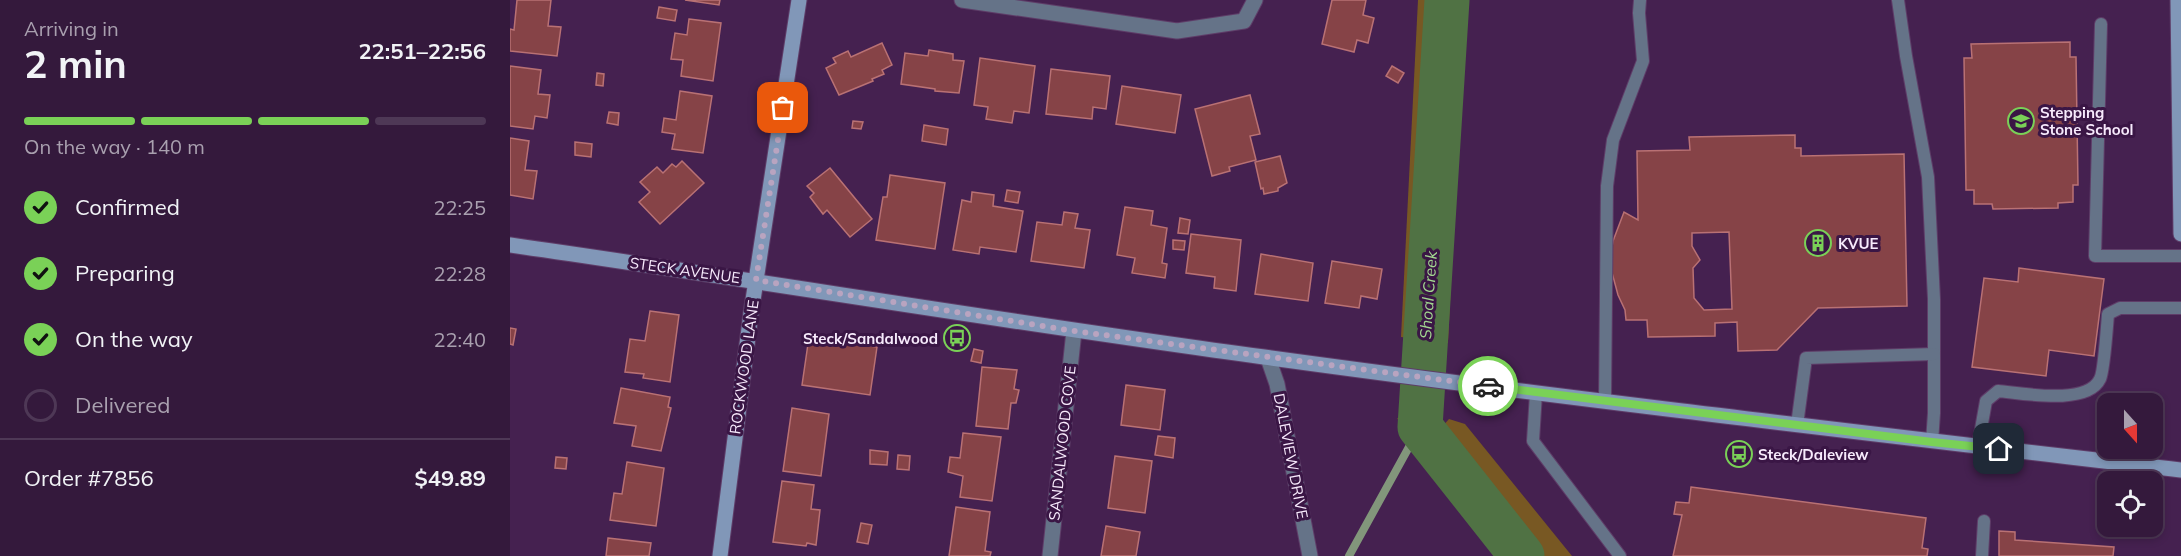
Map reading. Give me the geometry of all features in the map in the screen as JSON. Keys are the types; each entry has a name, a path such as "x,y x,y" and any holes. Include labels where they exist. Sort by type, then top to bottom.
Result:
{"street":[{"name":"ROCKWOOD LANE","path":"720,556 756,280 800,0"},
{"path":"962,0 1177,30 1244,21 1256,0"},
{"path":"2179,1 2181,234"},
{"name":"STECK AVENUE","path":"510,245 756,280 1074,331 1268,358 1605,402 2181,470"},
{"name":"SANDALWOOD COVE","path":"1050,556 1074,331"},
{"name":"DALEVIEW DRIVE","path":"1268,358 1277,384 1310,556"}],"lane":[{"path":"1605,402 1607,186 1613,140 1643,61 1640,0"},
{"path":"1898,0 1928,177 1934,299 1932,442"},
{"path":"2101,24 2095,256 2181,256"},
{"path":"1977,446 1986,401 1998,391 2053,396 2076,394 2091,389 2101,379 2108,314 2120,308 2181,308"},
{"path":"1797,425 1806,358 1934,354"},
{"path":"1536,393 1533,441 1620,556"},
{"path":"1982,556 1984,521"}],"shaded area":[{"path":"1418,0 1465,0 1448,343 1401,337"},
{"path":"1397,418 1441,428 1449,419 1465,424 1572,556 1497,556 1427,466"}],"building":[{"path":"517,0 551,0 548,26 561,27 557,56 510,51 510,29 514,30"},
{"path":"685,0 720,0 719,5"},
{"path":"1332,0 1366,0 1363,15 1374,18 1368,43 1357,40 1354,52 1322,44"},
{"path":"659,7 677,10 675,21 657,18"},
{"path":"689,19 721,23 713,81 681,76 683,60 671,59 675,33 687,35"},
{"name":"Stepping Stone School","path":"2070,42 2070,57 2076,57 2078,185 2073,185 2073,202 2058,203 2058,208 1993,209 1992,204 1974,204 1974,190 1966,190 1964,58 1972,58 1971,44"},
{"path":"882,43 892,65 882,70 884,74 872,79 873,81 839,95 826,68 836,63 833,58 848,51 851,57"},
{"path":"929,50 953,54 953,60 964,61 959,93 901,84 905,53 928,56"},
{"path":"980,58 1035,66 1029,113 1014,111 1012,123 986,119 988,107 974,105"},
{"path":"510,66 541,70 538,94 550,95 547,118 535,116 533,129 510,126"},
{"path":"1392,66 1404,73 1398,83 1386,76"},
{"path":"1051,69 1110,76 1106,109 1093,107 1092,119 1046,114"},
{"path":"597,73 604,74 603,86 596,85"},
{"path":"1122,86 1181,95 1175,133 1116,124"},
{"path":"680,91 712,96 703,153 672,149 675,134 662,132 664,118 676,120"},
{"path":"1250,95 1260,134 1250,136 1256,160 1229,167 1230,171 1212,176 1195,109"},
{"path":"609,112 619,113 618,125 607,123"},
{"path":"853,121 863,122 861,129 852,128"},
{"path":"924,125 948,129 946,145 922,141"},
{"name":"KVUE","path":"1795,135 1795,148 1801,148 1801,156 1904,154 1907,306 1818,308 1777,350 1738,351 1737,322 1715,323 1715,336 1648,337 1647,320 1626,320 1625,310 1611,269 1611,252 1624,212 1638,220 1637,151 1690,150 1689,137","holes":["1729,232 1732,309 1704,310 1694,298 1693,268 1700,260 1692,246 1692,233"]},
{"path":"510,138 529,141 525,170 537,171 533,199 510,195"},
{"path":"575,142 592,144 591,157 575,155"},
{"path":"1280,156 1287,183 1278,188 1278,191 1264,194 1255,162"},
{"path":"682,161 704,183 660,224 639,202 650,192 640,182 657,167 663,173 672,164 676,167"},
{"path":"830,168 872,219 850,237 827,210 823,214 810,197 814,193 807,186"},
{"path":"890,175 945,183 935,249 876,240 883,197 887,197"},
{"path":"1007,190 1020,192 1018,203 1005,201"},
{"path":"972,192 994,195 993,206 1023,211 1016,252 980,247 979,254 953,250 962,200 971,202"},
{"path":"1125,207 1153,211 1151,225 1167,228 1162,263 1167,264 1165,278 1132,273 1135,258 1117,255"},
{"path":"1064,212 1078,214 1075,228 1090,230 1084,268 1031,261 1037,222 1062,225"},
{"path":"1180,218 1190,220 1188,234 1178,233"},
{"path":"1191,234 1241,240 1236,291 1214,288 1215,277 1186,273"},
{"path":"1173,240 1185,241 1184,250 1173,249"},
{"path":"1261,254 1313,263 1308,301 1255,294"},
{"path":"1332,261 1382,269 1377,299 1361,296 1359,308 1325,303"},
{"path":"2019,268 2104,279 2094,356 2049,350 2046,376 1972,367 1984,278 2018,282"},
{"path":"650,311 679,315 670,382 643,378 644,374 625,372 630,339 645,341"},
{"path":"510,328 516,329 513,345 510,344"},
{"path":"809,337 877,347 870,395 802,385"},
{"path":"974,349 983,351 981,363 971,361"},
{"path":"982,367 1017,370 1014,389 1019,390 1016,403 1011,403 1008,429 976,426"},
{"path":"1126,385 1165,390 1160,430 1121,425"},
{"path":"621,388 670,397 668,407 671,408 661,451 632,446 636,426 614,423"},
{"path":"792,408 829,414 821,476 783,471"},
{"path":"963,433 1001,437 992,501 960,497 963,476 948,472 950,457 960,458"},
{"path":"1158,436 1175,438 1173,458 1155,455"},
{"path":"870,450 888,452 887,465 870,464"},
{"path":"898,455 910,456 909,470 897,469"},
{"path":"1115,456 1152,461 1145,513 1108,508"},
{"path":"556,457 567,458 566,469 555,468"},
{"path":"627,462 664,468 656,526 610,520 614,493 622,494"},
{"path":"782,481 814,485 811,509 820,510 816,545 773,542"},
{"path":"1691,487 1926,518 1922,548 1928,549 1927,556 1673,556 1682,515 1674,514 1676,502 1689,503"},
{"path":"956,507 990,512 985,551 991,552 990,556 949,556"},
{"path":"861,523 872,525 868,544 857,542"},
{"path":"1106,526 1140,532 1136,556 1101,556"},
{"path":"1999,531 2015,532 2015,540 2114,547 2113,556 1999,556"},
{"path":"608,538 651,543 649,556 606,556"}],"waterway":[{"name":"Shoal Creek","path":"1447,0 1420,427 1522,556"},
{"path":"1349,556 1420,427"}],"way so far":[{"path":"783,108 756,280 1074,331 1488,386"}],"place":[{"name":"Stepping Stone School","path":"2021,121"},
{"name":"KVUE","path":"1818,243"},
{"name":"Steck/Sandalwood","path":"957,338"},
{"name":"Steck/Daleview","path":"1739,454"}],"route":[{"path":"1488,386 1999,449"}]}
